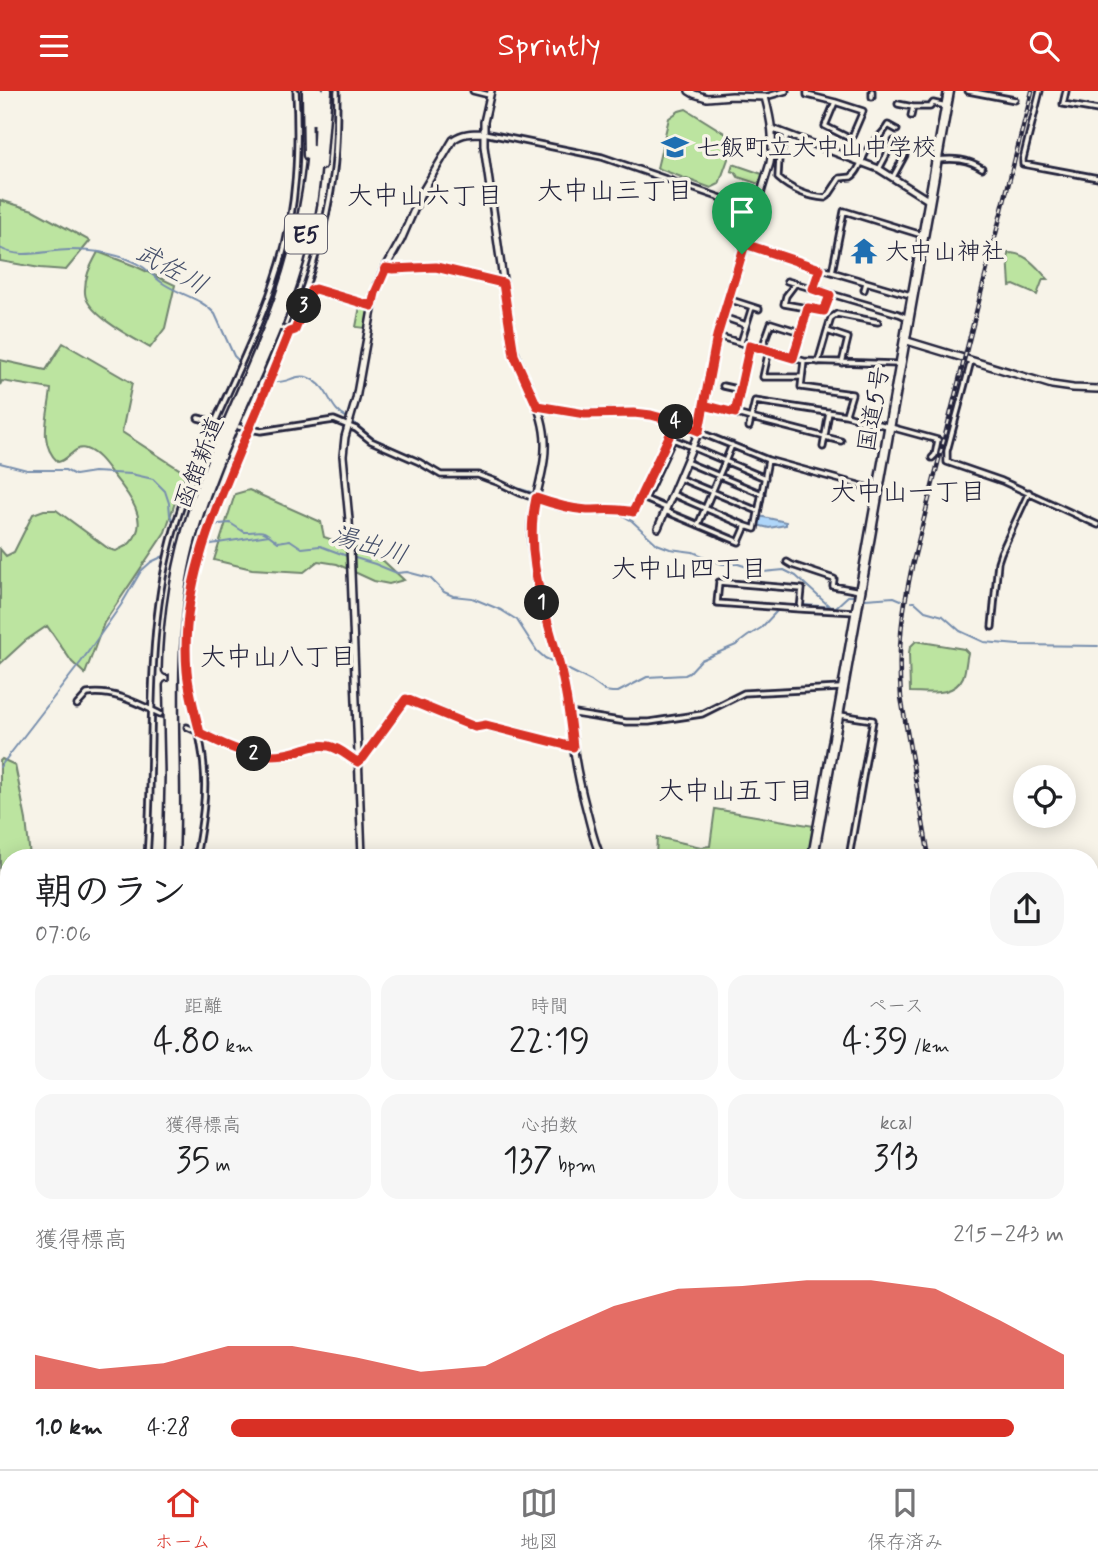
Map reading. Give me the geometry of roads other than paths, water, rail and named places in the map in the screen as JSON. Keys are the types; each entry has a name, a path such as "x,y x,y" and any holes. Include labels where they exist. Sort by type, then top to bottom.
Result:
{"highway":[{"path":"307,91 307,197"},
{"name":"函館新道","path":"255,368 284,286 307,197 313,133 313,91"},
{"name":"函館新道","path":"168,849 170,775 167,667 171,613 198,507 284,303 305,240 316,176 319,91"},
{"path":"305,240 317,191 327,91"},
{"name":"国道5号","path":"814,849 949,91"},
{"name":"函館新道","path":"174,849 176,776 173,667 182,565"}],"street":[{"path":"148,849 156,622 167,555 181,507 204,447 259,320 280,263 295,197 298,146 296,91"},
{"path":"197,849 205,795 200,733 192,703 187,660 192,587 200,552 214,512 289,332 314,260 330,196 337,138 337,91"},
{"path":"473,91 490,93 484,133 487,167 514,355 537,406 544,429 544,468 531,522 535,569 561,670 573,747 589,822 598,849"},
{"path":"689,91 699,96 755,94 765,97 786,91"},
{"path":"807,91 807,95 835,102 863,111 851,139 825,126 835,102"},
{"path":"872,91 872,97"},
{"path":"968,91 1015,100"},
{"path":"1040,91 1023,164 1098,178"},
{"path":"1066,91 1063,104 1098,110"},
{"path":"658,528 699,431 717,336 772,155 773,129 765,97"},
{"path":"898,104 930,107 933,103 946,106"},
{"path":"911,117 913,107"},
{"path":"766,175 778,178 802,193 825,198 840,178 853,175 866,150 883,134 888,125 897,129"},
{"path":"773,129 879,169 928,200"},
{"path":"362,849 350,553 343,456 375,293 421,194 453,140 466,134 492,133 603,156 756,210"},
{"path":"778,178 779,158 787,135"},
{"path":"879,169 894,141 898,143 905,155 893,177"},
{"path":"935,160 972,161 982,167"},
{"path":"831,272 844,211 923,235"},
{"path":"745,244 912,296"},
{"path":"386,268 436,267 503,283"},
{"path":"813,289 820,269"},
{"path":"787,281 908,318"},
{"path":"864,290 866,283"},
{"path":"795,284 786,296 784,304 824,311 830,295"},
{"path":"281,328 289,332 295,330 313,289 372,306"},
{"path":"728,299 759,309"},
{"path":"741,342 752,307"},
{"path":"793,358 808,308"},
{"path":"818,362 831,318 837,314 878,323"},
{"path":"723,317 747,325"},
{"path":"259,320 266,322"},
{"path":"762,348 771,323 800,332"},
{"path":"827,331 848,338 842,363"},
{"path":"717,336 804,361 900,363"},
{"path":"904,340 1052,385 1098,389"},
{"path":"735,413 750,345"},
{"path":"769,350 763,377 801,377"},
{"path":"804,361 801,387 852,394 846,415"},
{"path":"971,361 947,451 947,462 1029,492 1098,525"},
{"path":"723,386 741,390"},
{"path":"749,427 755,401 829,412 889,425 938,440 932,458"},
{"path":"704,405 841,441"},
{"path":"537,406 585,414 643,414 676,422 768,460 877,490"},
{"path":"823,447 829,412"},
{"path":"198,418 223,424"},
{"path":"239,427 261,431 334,420 350,422 371,441 441,475 478,475 569,508 633,512 676,422"},
{"path":"746,526 739,543 645,499 673,439 765,478"},
{"path":"698,525 732,445"},
{"path":"672,494 755,529 768,460"},
{"path":"686,462 762,494"},
{"path":"679,478 758,512"},
{"path":"992,627 998,562 1029,492"},
{"path":"787,562 834,579 833,586 860,591"},
{"path":"800,609 802,589 719,582 717,603 800,609 856,612"},
{"path":"569,713 626,722 649,722 702,714 744,693 843,688"},
{"path":"77,705 87,694 104,693 122,697 160,714"},
{"path":"358,762 406,699 475,727 486,725 573,747"},
{"path":"838,715 873,719 850,849"},
{"path":"187,727 246,753 282,755 311,747 329,746 358,762"}],"water":[{"path":"759,516 786,522 786,525 769,528 757,525"}],"waterway":[{"name":"武佐川","path":"0,248 25,254 61,250 88,251 117,256 135,263 164,284 197,300 215,314 234,356 248,370"},
{"name":"武佐川","path":"259,376 276,382 309,378 322,387 336,409 348,418"},
{"name":"武佐川","path":"352,421 373,438 429,464"},
{"path":"0,463 27,470 65,470 75,475 94,472 131,474 153,479 165,491 170,515 183,532"},
{"name":"武佐川","path":"431,466 446,473"},
{"name":"武佐川","path":"454,473 476,472"},
{"name":"武佐川","path":"482,473 534,493"},
{"name":"武佐川","path":"541,494 552,500"},
{"name":"武佐川","path":"562,503 597,506"},
{"name":"武佐川","path":"615,511 632,521 657,544 670,549 693,552 722,564 738,564 763,572 784,570 796,576 829,606"},
{"name":"湯出川","path":"195,532 230,523 244,532 264,532 278,542 290,540 302,548 320,546 347,556"},
{"name":"湯出川","path":"205,545 269,535"},
{"name":"湯出川","path":"0,767 81,662 141,571 151,562 166,555"},
{"name":"湯出川","path":"352,557 397,573 407,572 430,578 444,592 472,598 501,610 517,620 537,651 558,664"},
{"name":"湯出川","path":"803,605 836,607 848,596 854,596"},
{"name":"湯出川","path":"865,599 894,597 901,600"},
{"name":"湯出川","path":"912,602 925,611 943,616 960,631 984,642 1098,646"},
{"name":"湯出川","path":"783,605 797,605"},
{"name":"湯出川","path":"563,667 605,691 612,692 618,692 647,677 685,675 701,660 736,645 761,628 777,611"}],"railway":[{"path":"928,849 901,697 900,645 903,613 913,562 1032,91"}],"place":[{"name":"七飯町立大中山中学校","path":"675,147"},
{"name":"大中山神社","path":"864,251"}],"district":[{"name":"大中山三丁目","path":"615,190"},
{"name":"大中山六丁目","path":"425,195"},
{"name":"大中山一丁目","path":"908,491"},
{"name":"大中山四丁目","path":"689,568"},
{"name":"大中山八丁目","path":"278,656"},
{"name":"大中山五丁目","path":"736,790"}]}
